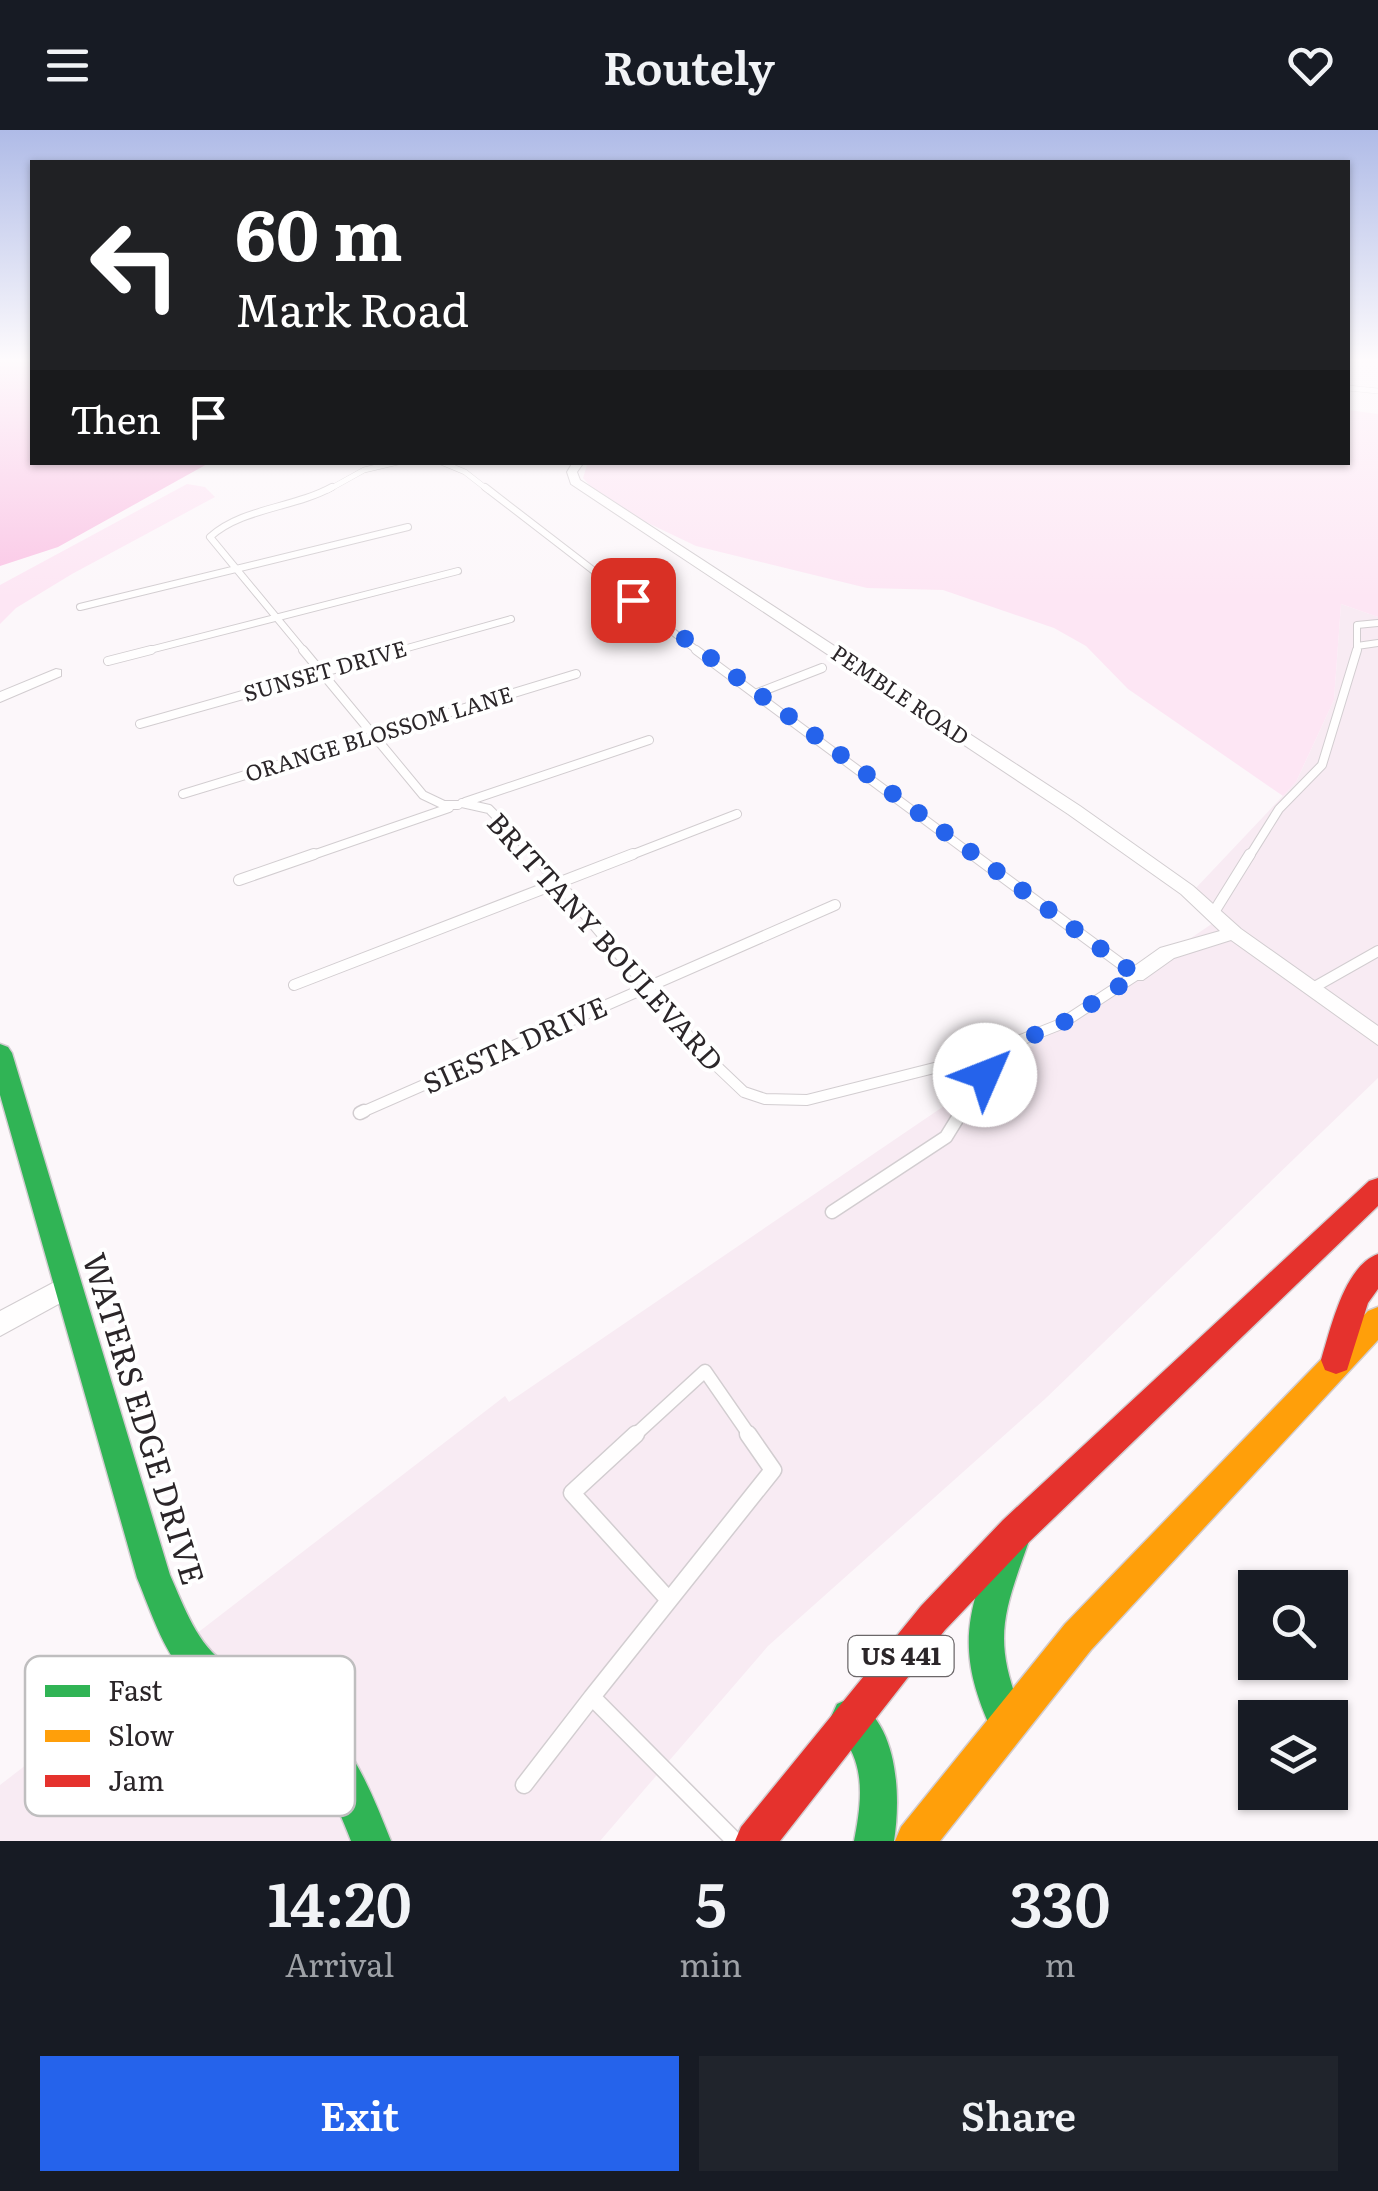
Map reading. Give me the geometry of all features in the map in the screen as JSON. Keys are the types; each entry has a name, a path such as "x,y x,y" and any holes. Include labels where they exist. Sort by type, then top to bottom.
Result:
{"main road":[{"name":"WATERS EDGE DRIVE","path":"0,1053 154,1578 192,1656"},
{"name":"US 441","path":"755,1841 932,1618 1016,1532 1378,1189"},
{"path":"1335,1364 1350,1305 1361,1283 1378,1266"},
{"path":"915,1841 1005,1718 1378,1320"},
{"path":"1005,1718 988,1691 980,1666 982,1631 1016,1532"},
{"path":"850,1717 868,1736 879,1762 883,1799 874,1841"},
{"name":"WATERS EDGE DRIVE","path":"355,1796 371,1841"}],"street":[{"name":"PEMBLE ROAD","path":"577,465 572,472 575,482 1074,810 1214,912 1234,934 1378,1037"},
{"path":"0,698 56,674"},
{"path":"1136,975 1167,953 1234,934"},
{"path":"0,1324 66,1287"}],"lane":[{"name":"BRITTANY BOULEVARD","path":"385,465 364,470 309,500 216,528 210,537 423,795 444,806 489,808 559,881 646,986 744,1092 765,1099 807,1100 1000,1049 1061,1024 1136,975"},
{"path":"448,465 465,472 755,694 1136,975"},
{"path":"80,607 408,527"},
{"path":"108,661 458,572"},
{"name":"SUNSET DRIVE","path":"140,724 511,619"},
{"path":"1214,912 1279,809 1322,764 1357,646 1357,625 1378,623"},
{"path":"1357,646 1378,642"},
{"path":"755,694 822,668"},
{"name":"ORANGE BLOSSOM LANE","path":"183,794 576,674"},
{"path":"239,880 649,740"},
{"path":"294,985 737,814"},
{"name":"SIESTA DRIVE","path":"360,1114 835,905"},
{"path":"1310,990 1378,951"},
{"path":"832,1212 946,1137 1000,1049"},
{"path":"524,1785 667,1598 774,1470 704,1371 572,1493 667,1598"},
{"path":"592,1697 734,1841"}],"shaded area":[{"path":"0,439 30,439 30,465 205,465 58,547 0,566"},
{"path":"1350,439 1378,439 1378,617 1341,604 1334,700 1296,782 1283,796 1128,689 1086,646 1054,628 943,590 867,588 696,546 606,503 583,478 587,465 1350,465"},
{"path":"187,484 205,487 215,497 72,574 16,608 0,624 0,585"},
{"path":"1341,604 1378,617 1378,1078 1045,1399 768,1646 600,1841 0,1841 0,1785 25,1766 25,1816 355,1816 355,1656 167,1656 505,1396 509,1402 1216,921 1213,903 1194,890 1296,782 1334,700"}],"traffic: fast":[{"path":"0,1053 154,1578 193,1656"},
{"path":"1005,1718 987,1671 985,1650 989,1609 1012,1541"},
{"path":"850,1717 869,1746 878,1776 874,1841"},
{"path":"355,1803 371,1841"}],"traffic: slow":[{"path":"915,1841 1078,1637 1378,1320"}],"traffic: jam":[{"path":"755,1841 933,1618 1015,1532 1378,1189"},
{"path":"1336,1360 1355,1298 1378,1266"}],"route":[{"path":"633,600 1136,975 1061,1024 1000,1049 985,1075"}]}
